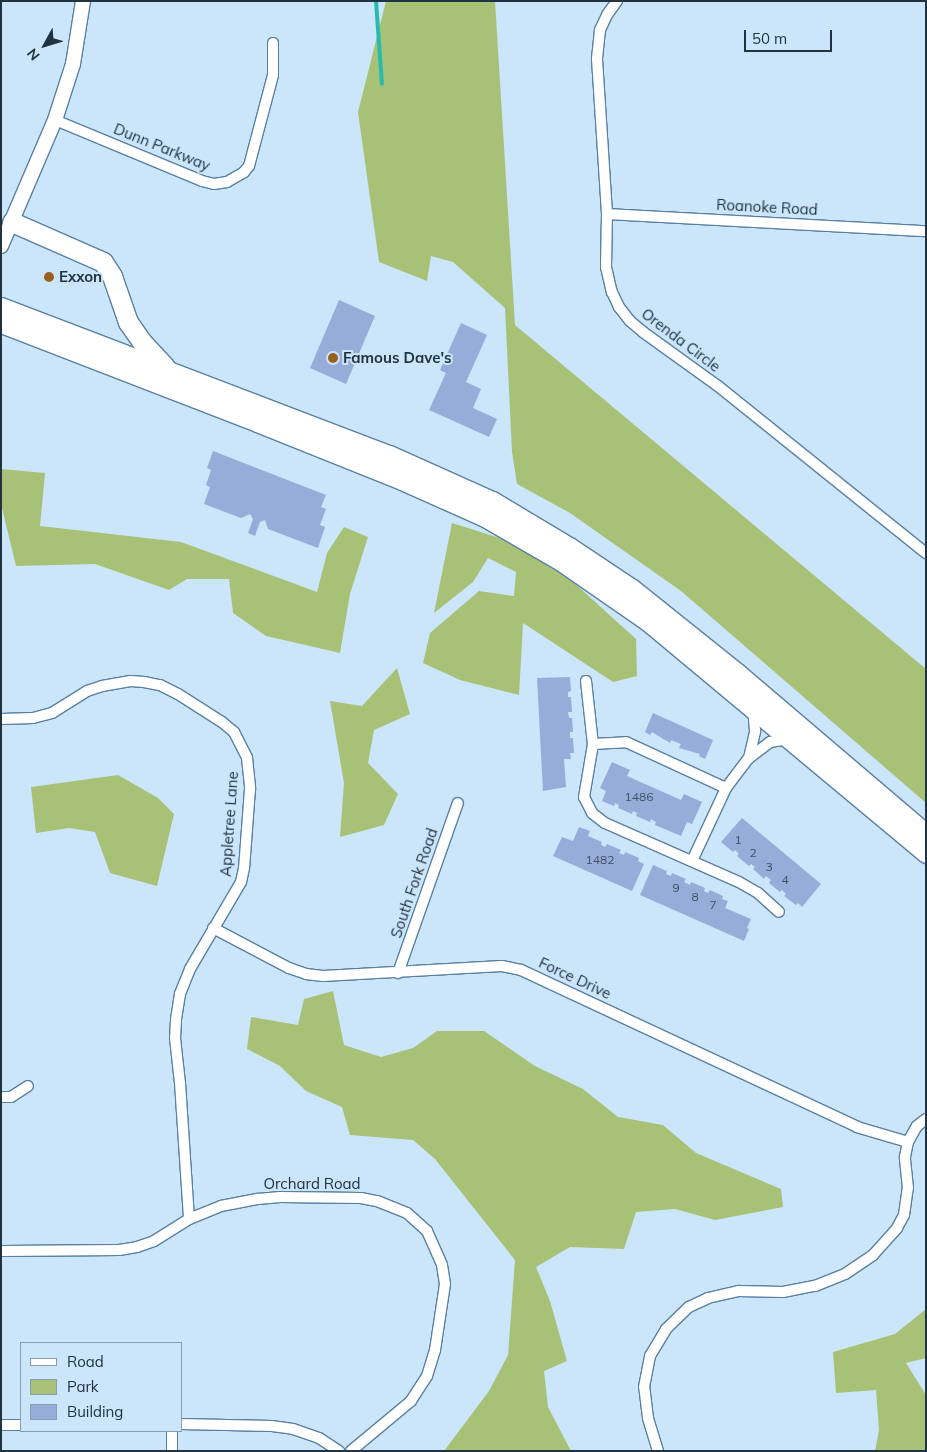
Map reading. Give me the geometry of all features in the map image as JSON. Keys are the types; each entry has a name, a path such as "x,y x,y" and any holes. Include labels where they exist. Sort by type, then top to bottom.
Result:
{"highway":[{"path":"12,222 103,262 112,276 128,322 142,342 165,367"},
{"path":"1,307 150,365 165,367 411,463 492,501 569,547 632,589 926,834"},
{"path":"1,323 257,422 409,483 485,517 602,587 649,622 753,707 926,854"}],"street":[{"path":"1,246 55,120 73,64 83,1"},
{"name":"Orenda Circle","path":"617,1 606,15 597,46 608,214 606,267 609,284 620,307 630,321 718,386 926,553"},
{"name":"Dunn Parkway","path":"55,120 202,181 214,184 226,182 244,172 249,166 273,75 273,43"},
{"name":"Roanoke Road","path":"608,214 926,231"},
{"name":"Appletree Lane","path":"1,720 42,716 61,709 88,691 102,686 131,681 160,686 204,709 234,732 247,758 250,772 244,868 236,893 213,928 190,969 180,994 176,1020 175,1038 180,1083 189,1219"},
{"path":"586,681 593,744 584,797 592,812 606,823 758,893 779,912"},
{"path":"749,758 755,731 753,707"},
{"path":"692,861 726,788 749,758 770,742 790,739"},
{"path":"593,744 626,742 726,788"},
{"name":"South Fork Road","path":"398,973 458,803"},
{"name":"Force Drive","path":"213,928 289,968 306,974 323,976 398,973 502,966 521,970 858,1126 908,1142"},
{"path":"1,1097 11,1097 28,1086"},
{"path":"658,1451 645,1408 644,1387 650,1356 666,1329 681,1314 708,1298 728,1292 783,1292 815,1286 846,1274 873,1255 897,1228 904,1215 908,1188 905,1158 908,1142 917,1126 926,1119"},
{"name":"Orchard Road","path":"1,1251 119,1250 154,1241 189,1219 230,1204 258,1199 280,1197 361,1198 377,1201 407,1214 427,1231 440,1256 445,1284 435,1350 427,1376 410,1401 351,1451"},
{"path":"182,1424 272,1426 293,1429 319,1438 339,1451"},
{"path":"1,1425 20,1425"},
{"path":"172,1432 172,1451"}],"green space":[{"path":"386,1 495,1 515,325 926,669 926,803 681,591 570,513 517,484 512,452 505,308 453,262 431,256 427,281 379,262 358,112"},
{"path":"1,469 45,473 40,526 181,542 317,592 327,553 344,527 368,537 350,594 340,653 266,636 233,613 229,579 187,579 169,590 95,564 16,566 1,504"},
{"path":"452,523 506,540 571,580 636,639 637,676 613,682 523,623 519,695 460,680 423,663 430,633 479,591 514,596 516,572 488,558 473,582 434,613"},
{"path":"397,668 410,714 374,730 368,763 398,794 384,825 340,837 344,783 330,701 362,706"},
{"path":"118,775 158,798 174,814 157,886 110,873 95,832 69,828 36,833 31,787"},
{"path":"333,991 344,1045 381,1057 413,1048 437,1031 484,1031 535,1066 583,1089 618,1117 663,1125 696,1153 781,1189 783,1207 715,1220 675,1209 636,1212 624,1249 570,1247 536,1267 550,1301 567,1361 544,1371 548,1407 571,1451 444,1451 489,1391 508,1355 515,1260 435,1159 413,1140 350,1135 342,1107 306,1091 280,1066 247,1049 251,1017 298,1025 304,999"},
{"path":"926,1309 926,1358 906,1363 926,1395 926,1451 875,1451 879,1430 876,1390 836,1393 833,1352 895,1334"}],"building":[{"path":"339,300 375,316 346,384 310,368"},
{"path":"461,323 487,335 466,382 481,389 473,408 497,419 489,437 429,410 446,373 440,370"},
{"path":"213,451 326,495 321,507 326,509 320,525 325,527 318,548 268,529 265,520 260,522 255,536 248,533 253,519 250,514 241,518 204,504 210,487 206,485 211,470 207,468"},
{"path":"570,677 571,691 568,692 568,697 571,697 572,712 568,712 569,718 572,718 573,732 570,732 570,738 573,738 574,753 570,753 571,759 564,759 566,787 543,791 537,678"},
{"path":"653,713 713,740 705,759 699,756 700,754 679,748 681,744 671,740 670,743 652,732 650,735 645,732"},
{"path":"612,762 630,770 627,776 681,800 684,794 702,802 692,824 687,822 681,836 655,825 656,822 651,819 650,822 636,816 637,813 633,811 632,814 618,808 619,805 615,803 614,806 602,801 606,791 600,788"},
{"path":"742,818 821,884 802,907 784,896 786,894 782,890 780,892 769,883 771,880 766,876 764,879 753,869 755,867 751,864 749,866 737,856 739,854 735,850 733,852 721,842"},
{"path":"579,827 590,831 588,836 602,842 601,845 605,847 607,844 621,850 619,853 624,855 625,852 639,858 638,861 644,864 632,891 553,856 562,837 573,841"},
{"path":"653,865 667,871 666,874 671,876 672,873 686,879 684,882 690,885 691,882 705,888 704,891 708,893 710,890 723,896 722,899 728,901 725,908 751,919 744,941 640,895"}],"waterway":[{"path":"376,1 382,84"}],"place":[{"name":"Exxon","path":"49,277"},
{"name":"Famous Dave's","path":"333,358"}]}
